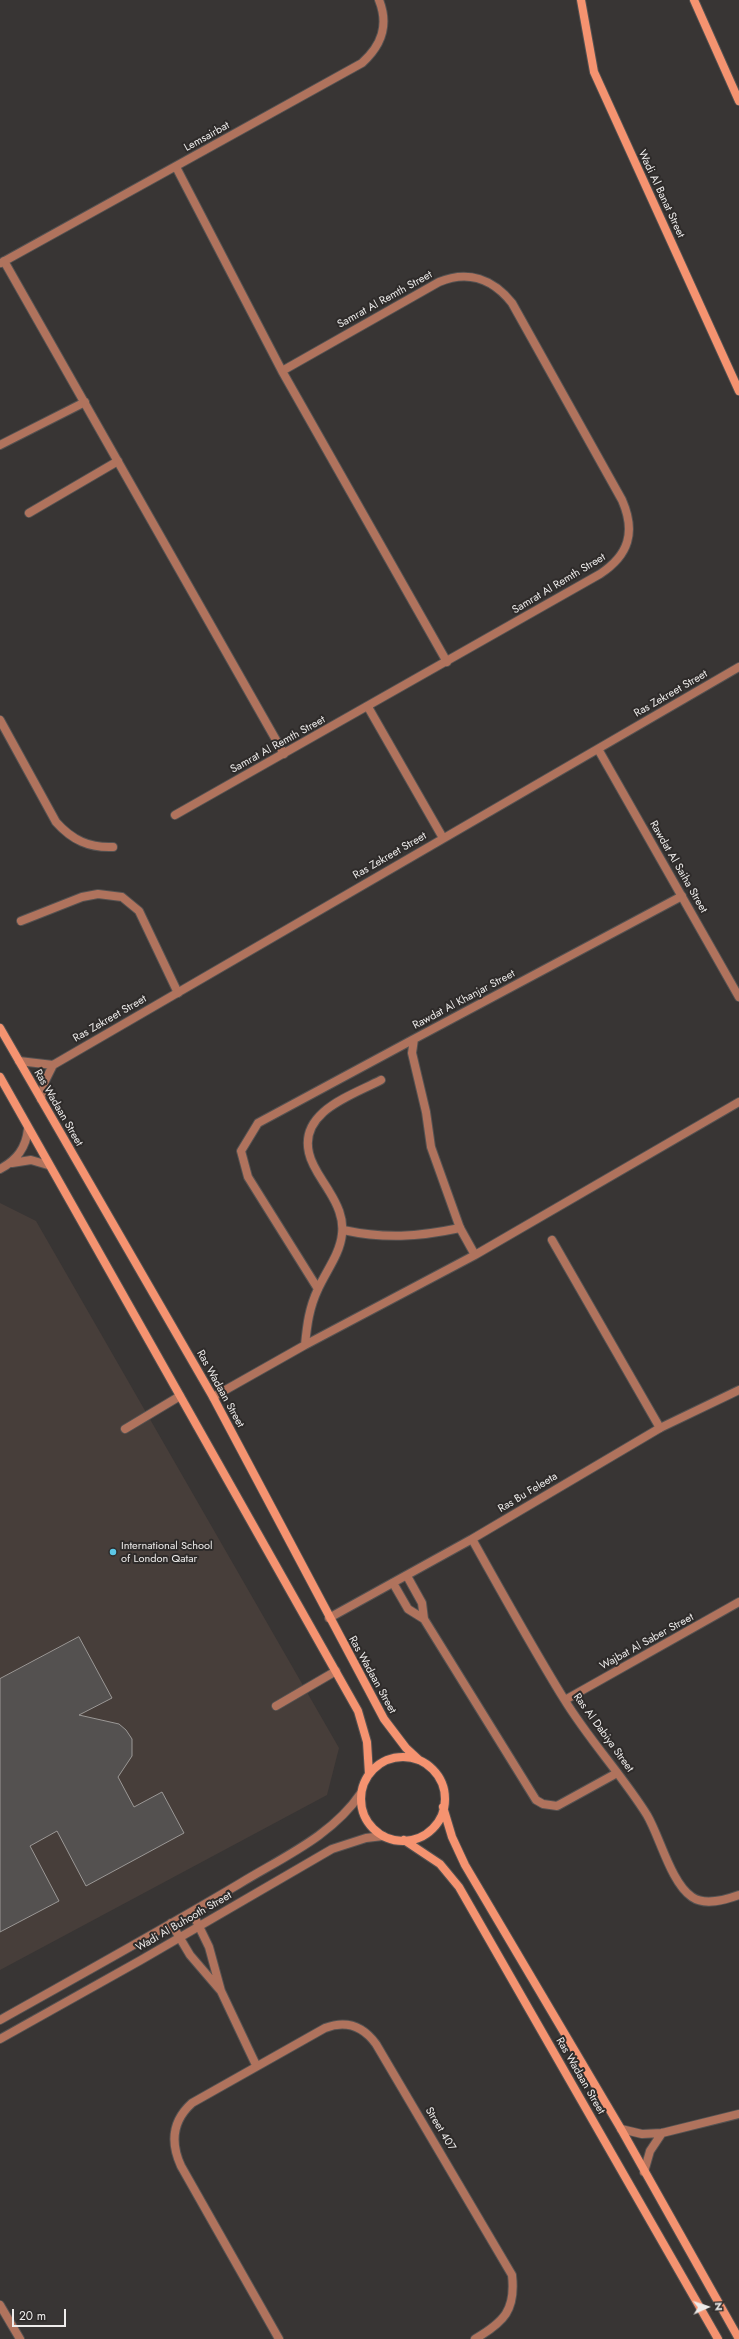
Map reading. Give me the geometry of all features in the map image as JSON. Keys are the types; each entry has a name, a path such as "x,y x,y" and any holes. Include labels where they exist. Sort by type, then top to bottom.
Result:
{"street":[{"name":"Lemsairbat","path":"2,262 176,168 362,63 373,53 381,40 384,26 383,11 379,0"},
{"name":"Wadi Al Banat Street","path":"581,0 594,72 739,391"},
{"path":"694,0 739,102"},
{"path":"176,168 282,371 447,662"},
{"path":"2,262 85,402 284,754"},
{"name":"Samrat Al Remth Street","path":"175,816 447,662 612,566 622,556 627,542 629,521 622,500 512,304 501,291 488,282 468,276 448,278 282,371"},
{"path":"0,445 85,402"},
{"path":"28,513 118,461"},
{"name":"Ras Zekreet Street","path":"53,1065 739,668"},
{"path":"368,707 443,838"},
{"path":"0,720 56,822 65,832 89,846 113,847"},
{"name":"Rawdat Al Saiha Street","path":"598,749 739,996"},
{"path":"21,921 82,896 98,894 122,897 139,911 178,993"},
{"name":"Rawdat Al Khanjar Street","path":"475,1255 460,1228 431,1147 426,1112 412,1053 414,1039 682,896"},
{"name":"Ras Wadaan Street","path":"0,1028 213,1397 329,1618 384,1719 402,1743 419,1760"},
{"path":"318,1289 248,1177 241,1151 258,1123 414,1039"},
{"path":"19,1061 53,1065 45,1081 41,1099"},
{"path":"0,1077 48,1165 358,1711 364,1726 370,1758 369,1774 362,1793 361,1803 366,1818 375,1830 383,1836 404,1840 413,1839 429,1831 436,1824 443,1807 444,1796 437,1774 419,1760 410,1757 392,1758 379,1764 369,1774"},
{"path":"305,1345 307,1317 318,1289 341,1244 343,1230 341,1216 336,1204 309,1154 308,1142 310,1130 315,1120 323,1111 381,1080"},
{"path":"213,1397 305,1345 475,1255 739,1102"},
{"path":"0,1169 9,1164 23,1149 28,1129"},
{"path":"9,1164 31,1160 48,1165"},
{"path":"343,1230 386,1238 432,1234 460,1228"},
{"path":"552,1240 660,1428"},
{"name":"Ras Bu Feleeta","path":"329,1618 472,1539 660,1428 739,1390"},
{"path":"125,1429 180,1396"},
{"name":"Ras Al Dabiya Street","path":"472,1539 565,1700 648,1818 678,1882 692,1897 711,1901 739,1896"},
{"path":"407,1576 422,1603 424,1619 536,1800 543,1804 557,1806 617,1773"},
{"path":"393,1584 408,1609 424,1619"},
{"name":"Wajbat Al Saber Street","path":"565,1700 739,1602"},
{"path":"276,1706 336,1671"},
{"name":"Wadi Al Buhooth Street","path":"0,2020 192,1912 321,1835 344,1816 362,1793"},
{"name":"Ras Wadaan Street","path":"443,1807 452,1837 465,1865 621,2129 738,2339"},
{"name":"Wadi Al Buhooth Street","path":"0,2038 200,1927 332,1849 366,1838 383,1836"},
{"name":"Ras Wadaan Street","path":"404,1840 440,1864 459,1887 718,2339"},
{"path":"192,1912 200,1927 212,1957 221,1991 256,2066"},
{"path":"171,1923 196,1963 221,1991"},
{"name":"Street 407","path":"279,2339 180,2166 174,2145 176,2126 186,2108 256,2066 334,2025 354,2026 371,2036 512,2275 514,2290 512,2304 496,2327 475,2339"},
{"path":"621,2129 642,2134 662,2133 739,2114"},
{"path":"644,2172 650,2151 662,2133"},
{"path":"0,2305 20,2339"}],"shaded area":[{"name":"International School of London Qatar","path":"0,1203 36,1221 339,1748 327,1795 0,1970"}],"building":[{"path":"79,1637 112,1698 79,1715 119,1724 126,1730 132,1739 132,1756 118,1777 134,1807 162,1792 184,1833 86,1886 57,1831 30,1846 59,1901 0,1932 0,1679"}],"place":[{"name":"International School of London Qatar","path":"113,1552"}]}
